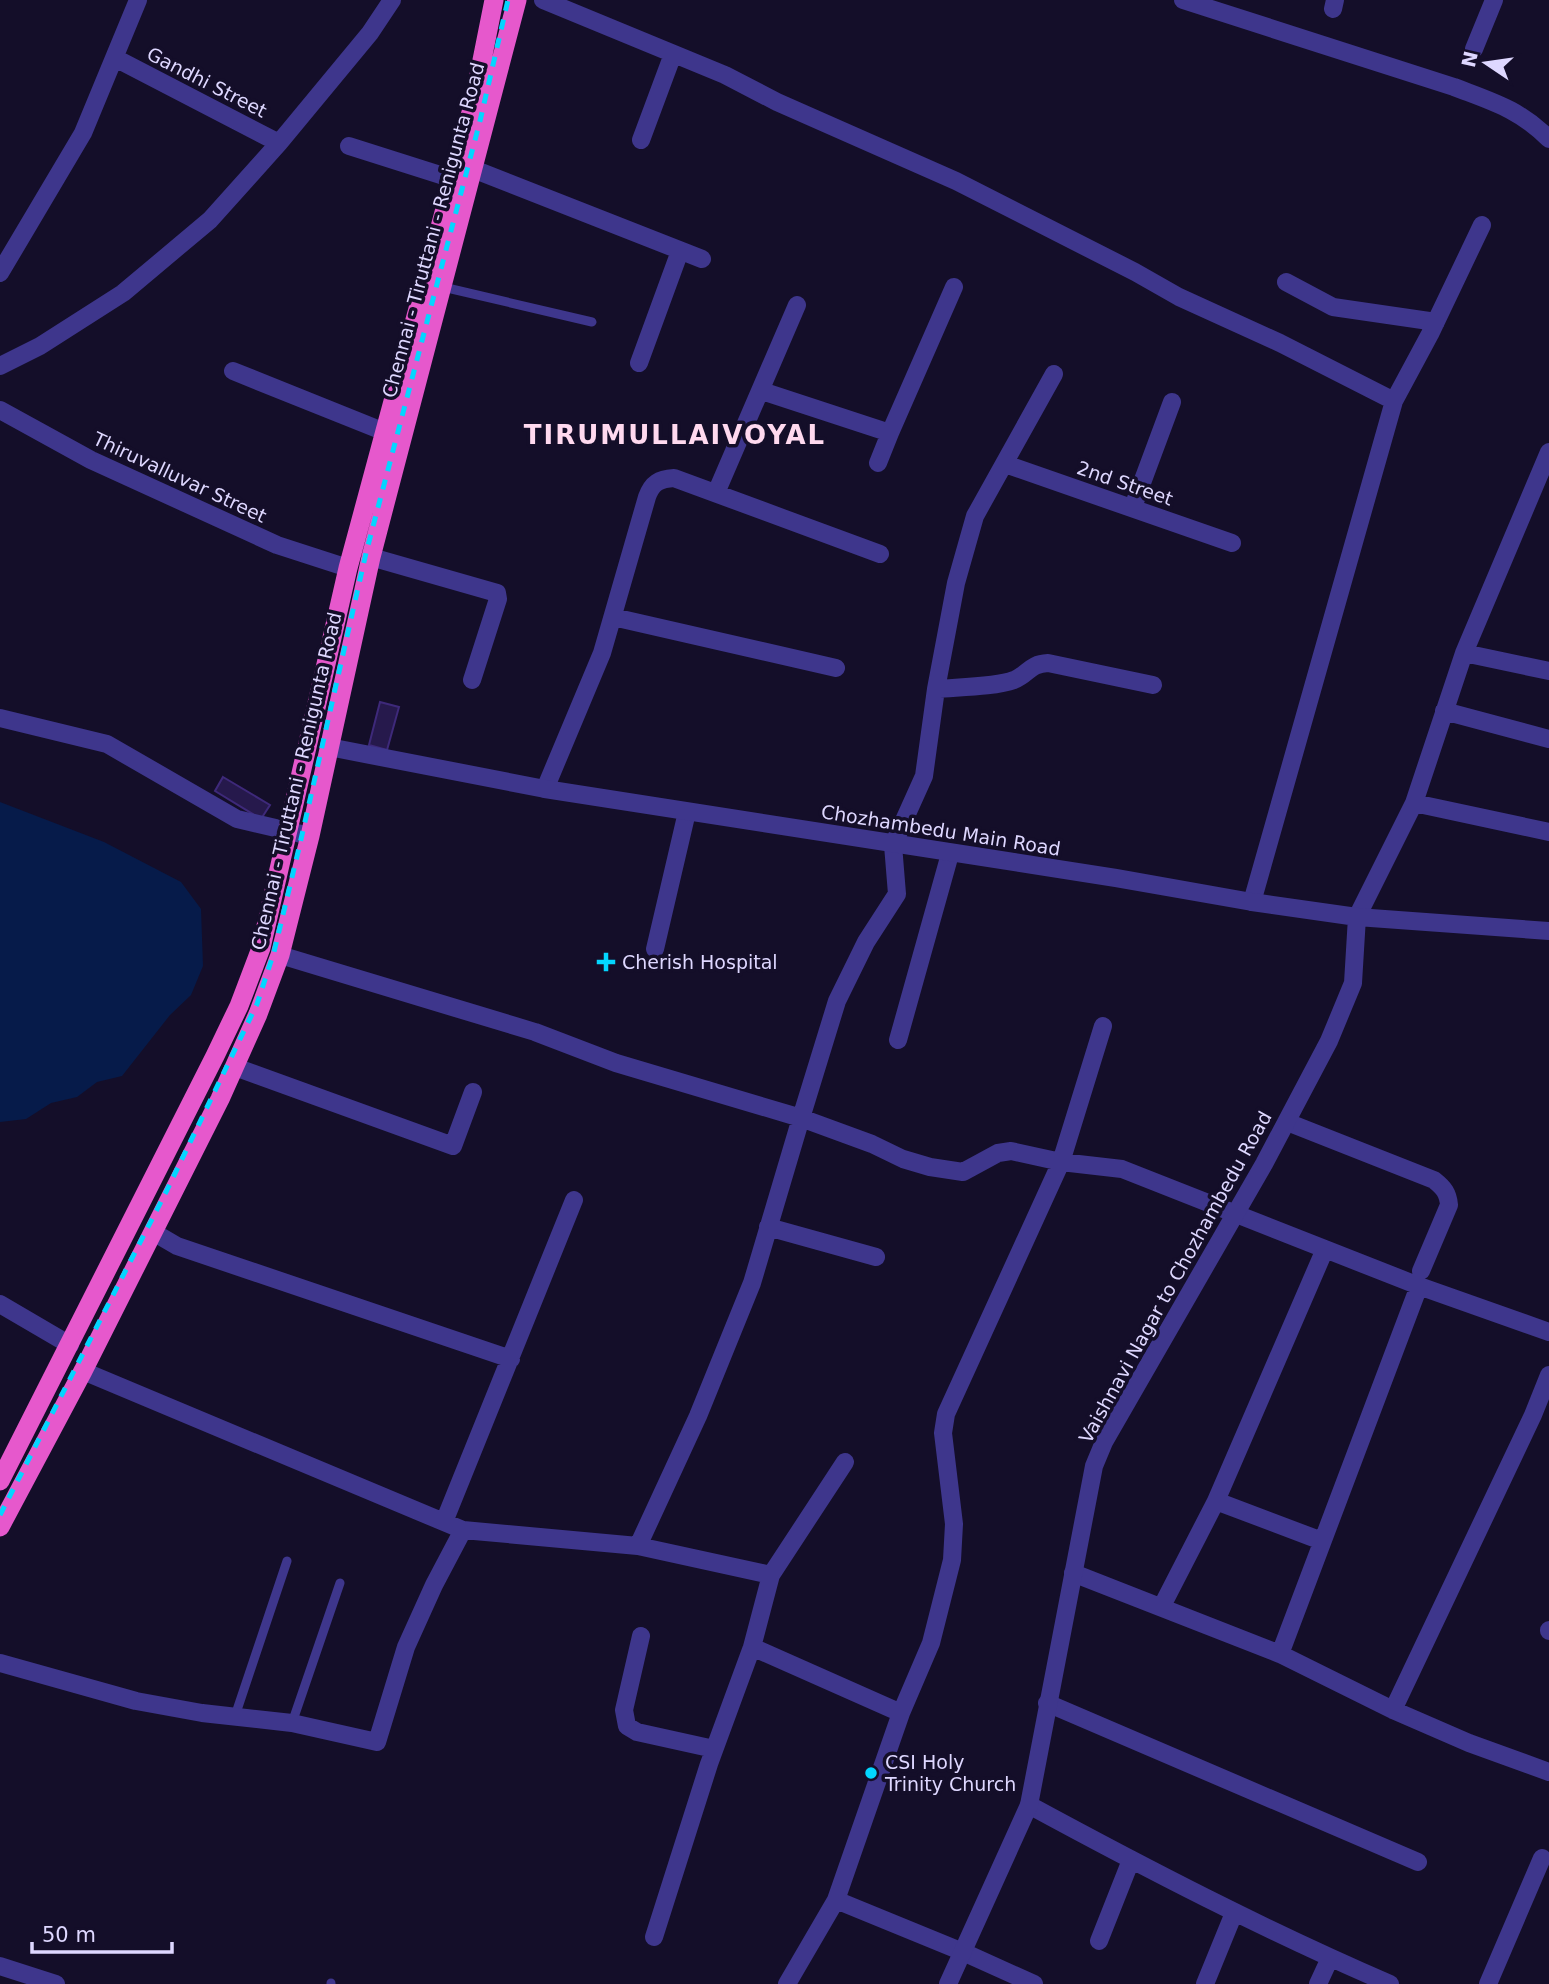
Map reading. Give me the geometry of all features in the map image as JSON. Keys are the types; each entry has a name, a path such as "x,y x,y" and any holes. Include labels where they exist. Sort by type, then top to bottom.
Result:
{"highway":[{"name":"Chennai - Tiruttani - Renigunta Road","path":"0,1527 153,1233 258,1014 280,955 310,836 371,557 371,519 385,432 472,105 495,0"},
{"name":"Chennai - Tiruttani - Renigunta Road","path":"0,1481 239,1006 261,948 348,568 371,519 443,287 517,0"}],"street":[{"path":"0,273 83,133 138,0"},
{"path":"0,366 40,346 122,293 210,220 279,143 370,33 392,0"},
{"path":"543,0 673,54 956,181 1179,297 1280,343 1394,401"},
{"path":"1183,0 1475,95 1515,111 1532,122 1549,139"},
{"path":"1475,49 1494,0"},
{"path":"640,140 673,54"},
{"name":"Gandhi Street","path":"115,58 279,143"},
{"path":"349,146 453,179"},
{"path":"473,169 702,259"},
{"path":"1252,902 1394,401 1436,322 1482,225"},
{"path":"639,363 680,250"},
{"path":"1286,282 1333,307 1436,322"},
{"path":"878,463 954,287"},
{"path":"716,493 797,306"},
{"path":"233,371 385,432"},
{"path":"638,1546 698,1416 751,1283 837,1002 866,942 897,894 893,845 924,776 936,689 956,583 975,516 1054,374"},
{"path":"762,391 890,432"},
{"path":"1133,507 1172,402"},
{"name":"Thiruvalluvar Street","path":"0,410 91,460 264,540 348,568"},
{"path":"1357,917 1414,803 1464,653 1549,452"},
{"name":"2nd Street","path":"1004,464 1232,543"},
{"path":"545,789 602,653 651,487 661,479 674,478 880,554"},
{"path":"371,557 497,593 498,599 472,680"},
{"path":"613,617 836,668"},
{"path":"1464,653 1549,671"},
{"path":"936,689 1010,681 1022,676 1037,663 1153,685"},
{"path":"1444,711 1549,739"},
{"path":"0,718 107,744 237,819 310,836"},
{"name":"Chozhambedu Main Road","path":"330,747 545,789 1116,878 1252,902 1357,917 1549,930"},
{"path":"1414,803 1549,832"},
{"path":"655,949 687,812"},
{"path":"898,1040 950,854"},
{"name":"Vaishnavi Nagar to Chozhambedu Road","path":"948,1984 1029,1805 1094,1466 1104,1442 1287,1122 1329,1041 1353,983 1357,917"},
{"path":"280,955 534,1032 616,1063 801,1118 872,1144 903,1159 930,1167 963,1172 998,1153 1012,1150 1060,1162 1122,1169 1236,1212 1325,1250 1420,1278 1549,1332"},
{"path":"787,1984 836,1900 901,1713 930,1643 952,1560 954,1524 943,1433 946,1414 1060,1162 1103,1026"},
{"path":"234,1066 453,1146 473,1092"},
{"path":"1280,1654 1449,1205 1444,1187 1434,1180 1287,1122"},
{"path":"444,1522 574,1200"},
{"path":"768,1227 876,1257"},
{"path":"153,1233 177,1246 511,1359"},
{"path":"1161,1606 1216,1501 1325,1250"},
{"path":"0,1304 70,1345"},
{"path":"83,1371 463,1530 638,1546 771,1575"},
{"path":"1393,1710 1549,1374"},
{"path":"654,1937 714,1749 752,1647 771,1575 845,1462"},
{"path":"1216,1501 1322,1541"},
{"path":"0,1663 136,1701 202,1713 292,1723 377,1742 405,1647 433,1585 463,1530"},
{"path":"1073,1573 1280,1654 1393,1710 1469,1743 1549,1772"},
{"path":"640,1636 624,1710 627,1726 637,1732 714,1749"},
{"path":"752,1647 901,1713"},
{"path":"1047,1703 1226,1782 1418,1862"},
{"path":"1029,1805 1234,1913 1390,1984"},
{"path":"1488,1984 1542,1858"},
{"path":"1098,1941 1131,1860"},
{"path":"836,1900 1034,1984"},
{"path":"1205,1984 1234,1913"},
{"path":"1318,1984 1330,1958"},
{"path":"0,1966 56,1984"}],"lane":[{"path":"443,287 592,322"},
{"path":"236,1716 287,1561"},
{"path":"292,1723 340,1583"}],"water":[{"path":"0,802 104,842 181,882 201,909 203,966 191,995 170,1015 122,1076 97,1082 77,1097 51,1103 26,1119 0,1122"}],"building":[{"path":"380,702 399,707 387,750 369,745"},
{"path":"223,777 270,805 261,819 215,791"}],"railway":[{"path":"0,1515 167,1190 257,1004 274,952 366,553 480,121 508,0"}],"place":[{"name":"Cherish Hospital","path":"606,962"},
{"name":"CSI Holy Trinity Church","path":"871,1773"}],"district":[{"name":"TIRUMULLAIVOYAL","path":"675,435"}]}
